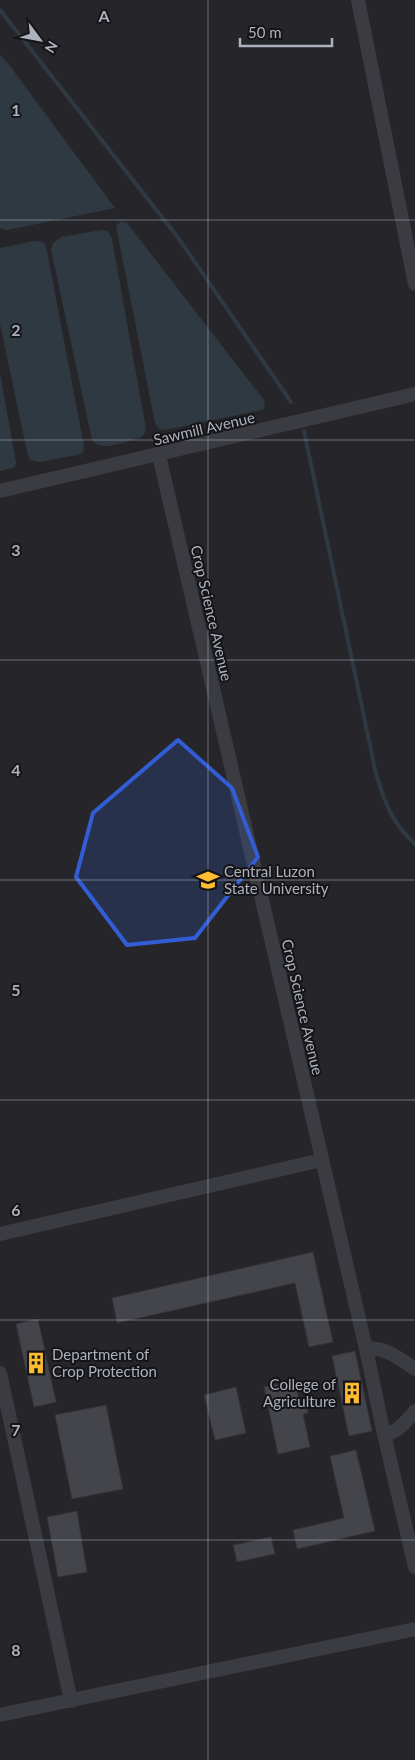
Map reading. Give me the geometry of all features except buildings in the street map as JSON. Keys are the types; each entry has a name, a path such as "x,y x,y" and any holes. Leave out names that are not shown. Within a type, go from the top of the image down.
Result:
{"street":[{"path":"358,0 415,284"},
{"name":"Sawmill Avenue","path":"0,491 415,394"},
{"name":"Crop Science Avenue","path":"158,455 415,1567"},
{"path":"0,1234 322,1160"},
{"path":"366,1349 384,1350 415,1368"},
{"path":"0,1373 70,1701"},
{"path":"384,1434 397,1430 415,1411"},
{"path":"0,1715 415,1629"}],"highlighted area":[{"path":"178,740 232,788 258,857 195,938 127,945 76,877 93,813"}],"shaded area":[{"name":"Central Luzon State University","path":"0,0 415,0 415,1760 0,1760"},
{"path":"0,55 115,208 7,230 0,228"},
{"path":"121,221 127,223 264,400 265,407 262,410 165,430 159,429 155,423 116,226"},
{"path":"102,230 108,231 112,239 146,429 141,437 108,446 96,444 92,440 51,250 53,243 61,237"},
{"path":"34,241 43,242 46,246 84,446 83,452 77,455 40,462 30,460 28,456 0,324 0,248"},
{"path":"0,373 16,463 15,467 0,471"}],"waterway":[{"path":"0,10 179,239 291,402"},
{"path":"304,431 376,774 390,812 400,828 415,844"}],"place":[{"name":"Central Luzon State University","path":"208,880"},
{"name":"Department of Crop Protection","path":"36,1363"},
{"name":"College of Agriculture","path":"352,1393"}]}
